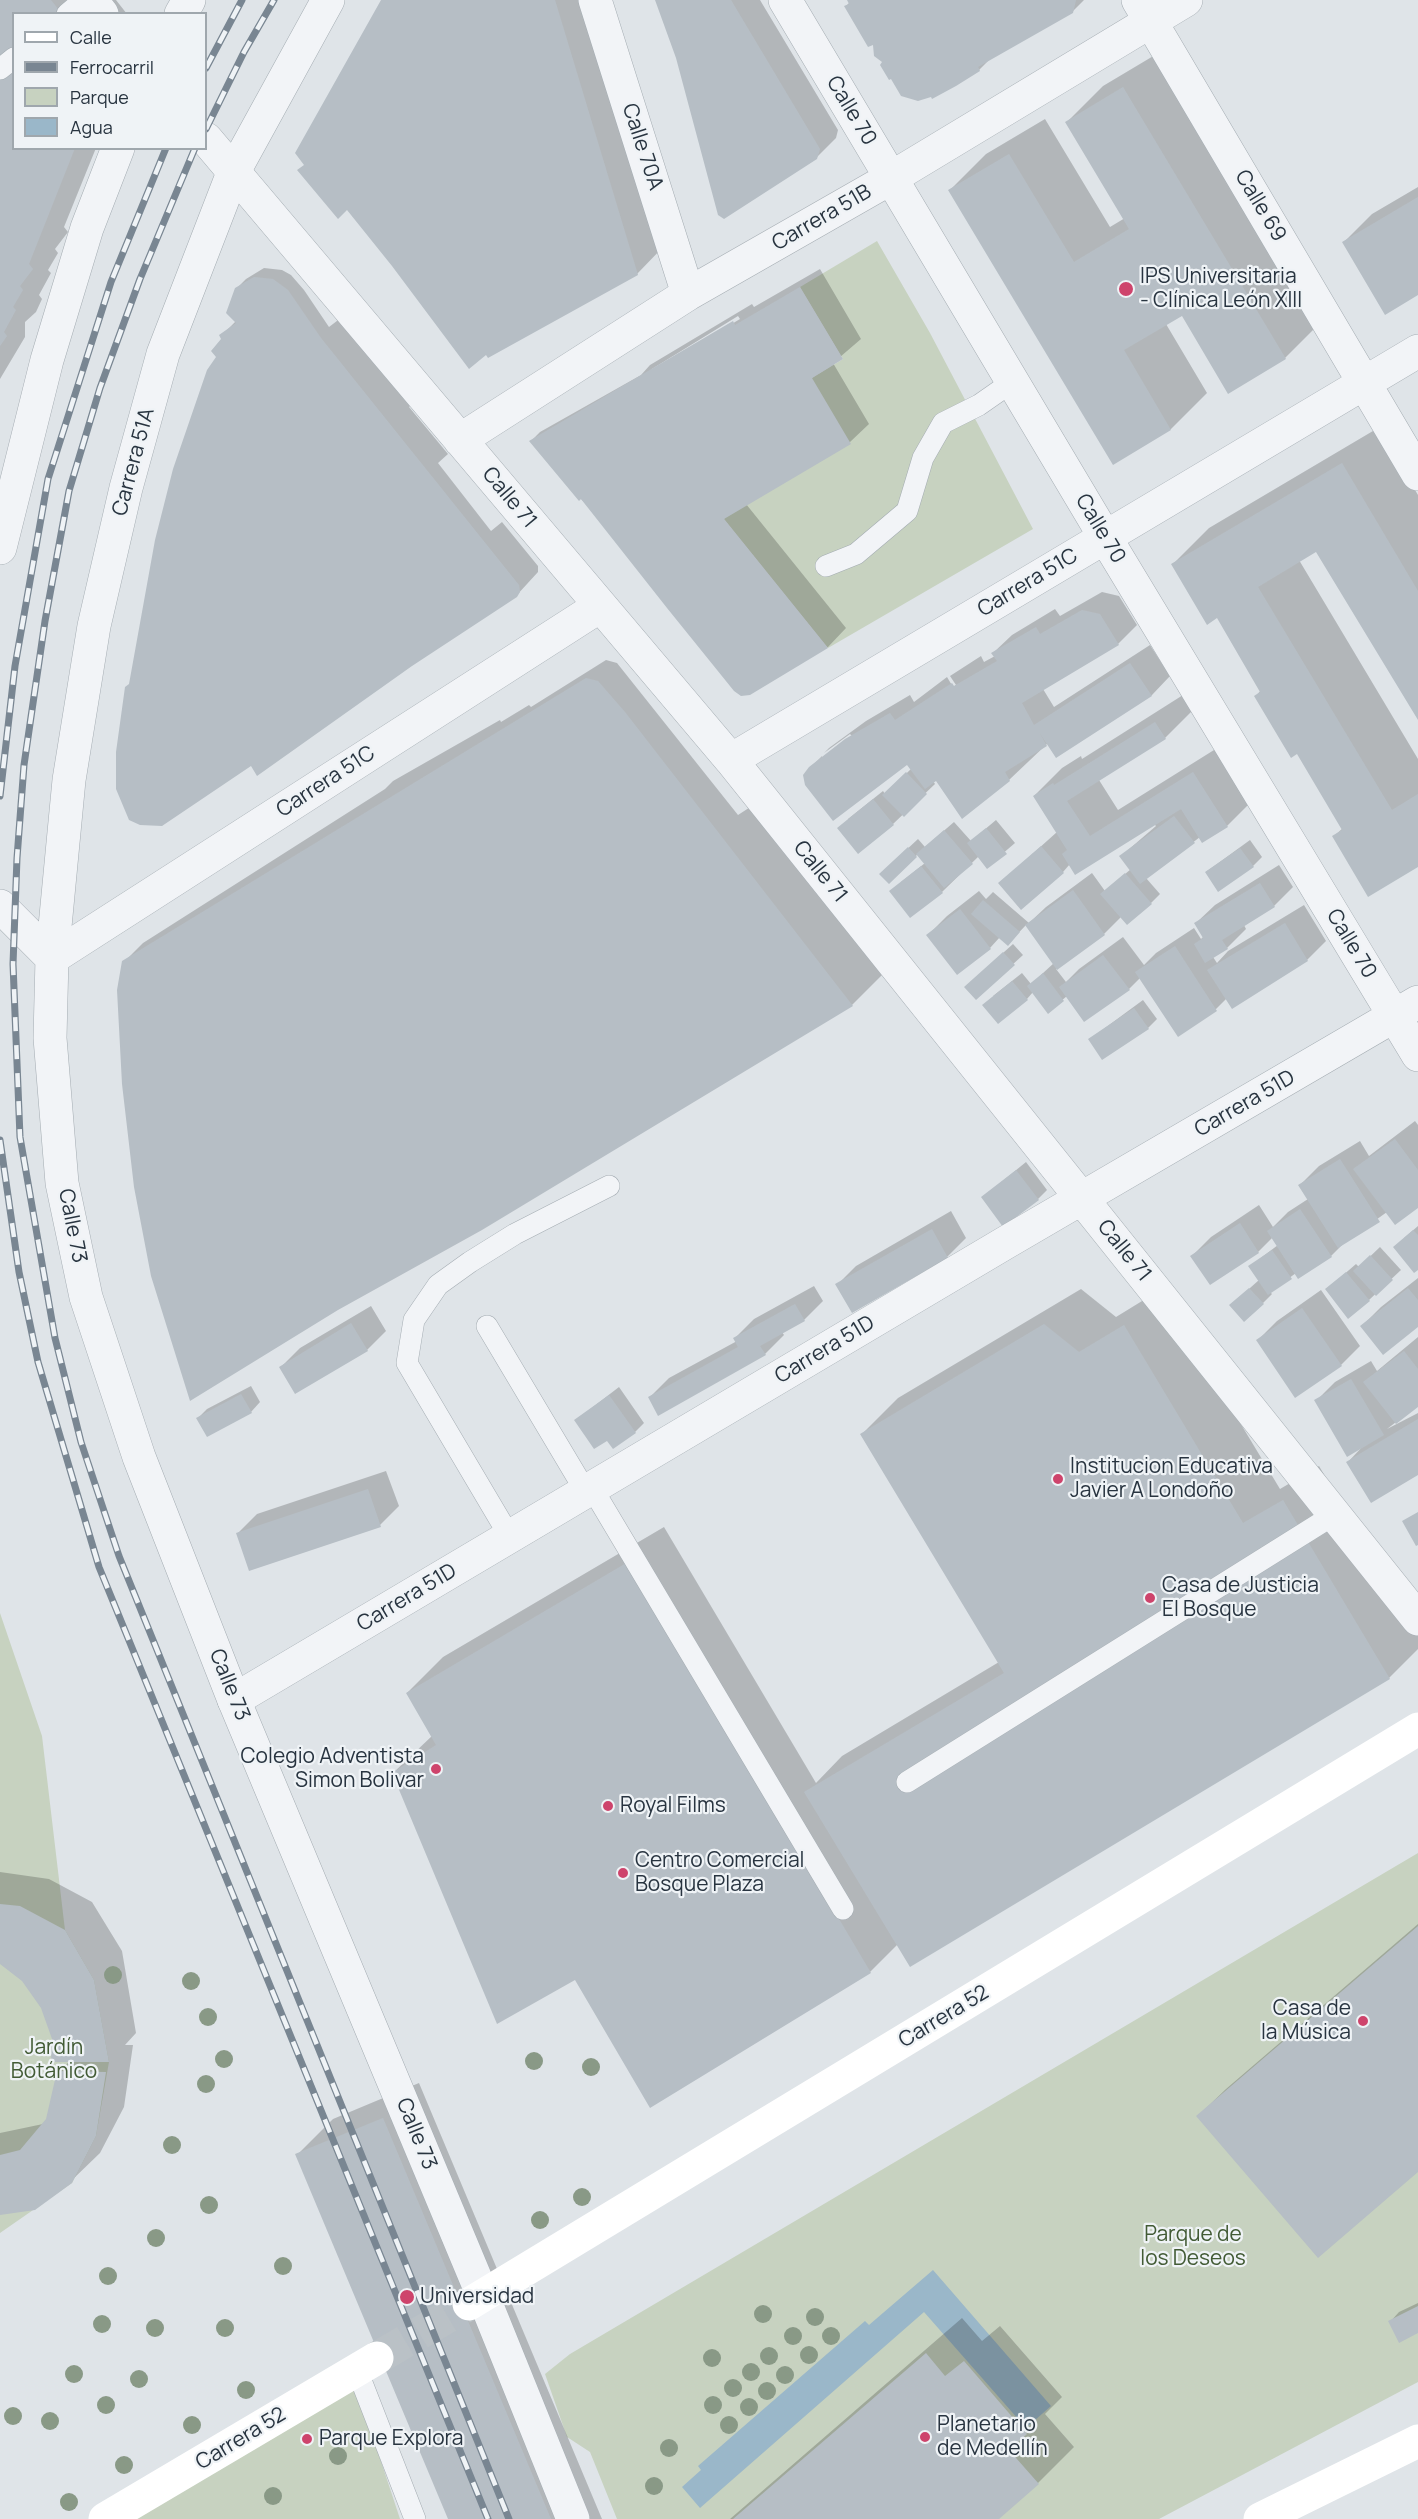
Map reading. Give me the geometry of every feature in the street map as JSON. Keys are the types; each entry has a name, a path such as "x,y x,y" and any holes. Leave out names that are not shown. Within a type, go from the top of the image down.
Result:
{"main road":[{"name":"Carrera 52","path":"476,2300 1418,1729"},
{"name":"Carrera 52","path":"105,2519 367,2364"},
{"path":"1260,2519 1418,2441"}],"street":[{"path":"91,0 100,12"},
{"name":"Carrera 51A","path":"52,958 69,780 97,614 126,488 163,354 233,173 328,0"},
{"name":"Calle 70A","path":"595,0 688,294"},
{"name":"Calle 70","path":"785,0 1105,537 1407,1009 1418,1055"},
{"name":"Carrera 51B","path":"460,440 688,294 891,178 1144,11 1186,0"},
{"name":"Calle 69","path":"1144,11 1418,474"},
{"name":"Calle 71","path":"207,140 731,760 1418,1618"},
{"path":"0,548 47,360 87,228 117,150"},
{"name":"Carrera 51C","path":"731,760 1418,351"},
{"name":"Carrera 51C","path":"52,958 600,606"},
{"path":"0,906 52,958"},
{"name":"Calle 73","path":"52,958 50,1038 63,1183 86,1297 139,1457 234,1700 476,2300 573,2519"},
{"name":"Carrera 51D","path":"234,1700 1082,1198 1407,1009"}],"lane":[{"path":"69,12 84,0"},
{"path":"0,69 12,60"},
{"path":"826,566 856,554 907,511 922,458 943,423 979,405 1012,382"},
{"path":"510,1537 406,1363 414,1320 438,1285 470,1262 515,1234 609,1186"},
{"path":"487,1326 843,1909"},
{"path":"907,1782 1335,1514"},
{"path":"367,2364 415,2519"}],"green space":[{"path":"877,241 930,333 1033,529 828,648 724,519 812,378 843,359 800,287"},
{"name":"Jardín Botánico","path":"0,1613 42,1736 65,1930 94,1980 109,2062 96,2136 72,2183 0,2233"},
{"name":"Parque de los Deseos","path":"1418,1853 1418,2382 1159,2519 617,2519 590,2452 567,2437 545,2374 570,2354"},
{"name":"Parque Explora","path":"352,2373 400,2519 104,2519"}],"water":[{"path":"933,2270 1051,2406 1026,2428 924,2312 700,2508 682,2487 701,2470 698,2466 865,2321 869,2325"}],"building":[{"path":"0,0 51,0 60,12 12,12 12,150 74,150 29,264 33,269 20,286 23,290 13,307 16,310 4,332 7,336 0,346"},
{"path":"381,0 555,0 638,275 488,358 486,355 469,369 347,210 338,219 297,170 304,165 295,153"},
{"path":"655,0 731,0 820,149 817,159 724,219 718,215 676,58"},
{"path":"847,0 1076,0 1073,13 978,67 980,71 956,86 932,99 931,97 918,101 901,96 891,79 889,80 880,65 882,62 874,56 873,45 868,47 844,6 849,4"},
{"name":"IPS Universitaria - Clínica León XIII","path":"1123,87 1286,359 1228,394 1182,316 1124,350 1171,430 1113,465 948,190 1009,154 1074,262 1129,229 1065,122"},
{"path":"1418,197 1418,295 1385,315 1342,242"},
{"path":"254,277 273,279 288,290 321,338 519,585 520,592 517,597 412,666 257,776 251,766 162,826 140,825 129,820 116,789 116,752 125,687 129,684 155,540 173,469 207,370 216,357 211,351 221,339 219,335 236,323 226,313 235,288"},
{"path":"800,287 843,359 812,378 851,444 724,519 828,648 750,695 741,696 734,691 581,499 579,501 529,441 733,321 735,325"},
{"path":"1342,463 1418,591 1418,720 1316,552 1258,587 1392,810 1418,794 1418,867 1368,897 1332,836 1342,830 1297,754 1291,758 1254,696 1260,692 1217,618 1207,625 1171,564"},
{"path":"1082,610 1100,614 1119,645 1022,703 1034,725 1130,663 1152,696 1056,758 1039,732 1047,746 1005,772 1010,781 962,819 936,781 925,789 907,765 833,821 805,785 803,775 809,767 845,739 890,713 895,720 952,683 954,686 997,661 991,653 1036,627 1040,634"},
{"path":"586,678 598,681 625,712 853,1006 482,1230 338,1310 190,1401 151,1276 134,1187 122,1084 117,990 122,961"},
{"path":"1155,722 1166,739 1067,801 1090,836 1193,772 1228,827 1202,843 1181,809 1075,875 1062,854 1067,850 1033,796"},
{"path":"906,772 927,794 904,817 882,795"},
{"path":"873,799 894,825 858,854 837,828"},
{"path":"1174,816 1195,843 1140,884 1119,856"},
{"path":"986,828 1007,854 987,869 967,843"},
{"path":"944,830 973,864 944,888 916,854"},
{"path":"1041,846 1064,873 1021,910 998,883"},
{"path":"908,847 917,857 889,884 879,874"},
{"path":"1240,848 1254,867 1218,892 1205,872"},
{"path":"921,866 943,893 910,918 889,891"},
{"path":"1125,873 1152,904 1127,925 1100,894"},
{"path":"1260,883 1275,907 1222,940 1228,949 1205,963 1194,944 1203,938 1194,923"},
{"path":"1073,890 1105,935 1057,970 1025,925"},
{"path":"983,900 1020,932 1008,946 971,914"},
{"path":"960,909 991,949 957,975 926,935"},
{"path":"1285,923 1308,961 1232,1009 1207,970"},
{"path":"1175,946 1217,1011 1178,1037 1135,972"},
{"path":"1003,952 1015,965 976,1000 964,987"},
{"path":"1103,955 1130,990 1084,1022 1059,987"},
{"path":"1043,973 1064,1001 1048,1014 1027,986"},
{"path":"1012,981 1028,1000 998,1024 982,1005"},
{"path":"1134,1008 1149,1029 1102,1060 1088,1039"},
{"path":"1395,1139 1418,1170 1418,1208 1395,1225 1353,1169"},
{"path":"1340,1159 1380,1222 1338,1248 1298,1185"},
{"path":"1016,1170 1039,1200 1003,1227 981,1197"},
{"path":"1300,1209 1332,1257 1298,1279 1267,1231"},
{"path":"1240,1223 1259,1253 1210,1285 1190,1256"},
{"path":"932,1229 948,1258 852,1313 835,1284"},
{"path":"1413,1230 1418,1235 1418,1270 1414,1273 1393,1247"},
{"path":"1272,1250 1292,1279 1268,1295 1248,1266"},
{"path":"1370,1255 1393,1280 1376,1296 1353,1271"},
{"path":"1346,1272 1370,1301 1348,1319 1325,1289"},
{"path":"1249,1288 1264,1304 1244,1322 1229,1305"},
{"path":"1408,1288 1418,1300 1418,1327 1383,1355 1360,1326"},
{"path":"795,1304 805,1321 760,1346 766,1355 658,1416 648,1397 738,1347 733,1338"},
{"path":"1302,1308 1342,1366 1295,1398 1256,1340"},
{"path":"351,1323 368,1351 295,1394 279,1367"},
{"name":"Casa de Justicia El Bosque","path":"1044,1324 1079,1352 1124,1325 1243,1523 1283,1500 1390,1679 910,1967 804,1792 1004,1673 860,1434"},
{"path":"1404,1351 1418,1369 1418,1407 1396,1424 1363,1382"},
{"path":"1351,1379 1384,1435 1347,1457 1314,1400"},
{"path":"241,1394 252,1413 207,1437 196,1418"},
{"path":"609,1395 636,1433 613,1449 607,1441 594,1449 574,1420"},
{"path":"1418,1419 1418,1475 1371,1503 1346,1462"},
{"path":"368,1489 381,1527 249,1571 236,1533"},
{"path":"1418,1512 1418,1545 1416,1546 1402,1521"},
{"name":"Centro Comercial Bosque Plaza","path":"628,1562 871,1973 650,2108 575,1980 497,2024 392,1773 436,1745 406,1693"},
{"path":"0,1904 20,1906 65,1930 94,1980 109,2062 51,2062 52,2039 41,2008 22,1981 0,1964"},
{"name":"Casa de la Música","path":"1418,1926 1418,2172 1318,2258 1196,2116"},
{"path":"57,2071 106,2072 96,2136 72,2183 35,2210 0,2215 0,2155 20,2150 46,2119"},
{"name":"Universidad","path":"383,2118 551,2519 448,2519 295,2154"},
{"path":"1418,2306 1418,2333 1399,2343 1388,2321"},
{"name":"Planetario de Medellín","path":"926,2353 945,2376 964,2361 1027,2434 1009,2450 1039,2484 999,2519 733,2519"}],"tunnel":[{"path":"377,2358 469,2304"}],"railway":[{"path":"207,66 242,0"},
{"path":"207,127 244,52 274,0"},
{"path":"0,796 15,666 48,479 111,282 165,150"},
{"path":"194,150 140,279 100,388 69,491 45,621 24,765 17,858 13,964 20,1137 55,1338 81,1442 119,1556 509,2519"},
{"path":"0,1140 19,1272 38,1362 99,1567 488,2519"}],"place":[{"name":"IPS Universitaria - Clínica León XIII","path":"1126,289"},
{"name":"Institucion Educativa Javier A Londoño","path":"1058,1479"},
{"name":"Casa de Justicia El Bosque","path":"1150,1598"},
{"name":"Colegio Adventista Simon Bolivar","path":"436,1769"},
{"name":"Royal Films","path":"608,1806"},
{"name":"Centro Comercial Bosque Plaza","path":"623,1873"},
{"name":"Casa de la Música","path":"1363,2021"},
{"name":"Universidad","path":"407,2297"},
{"name":"Planetario de Medellín","path":"925,2437"},
{"name":"Parque Explora","path":"307,2439"}]}
